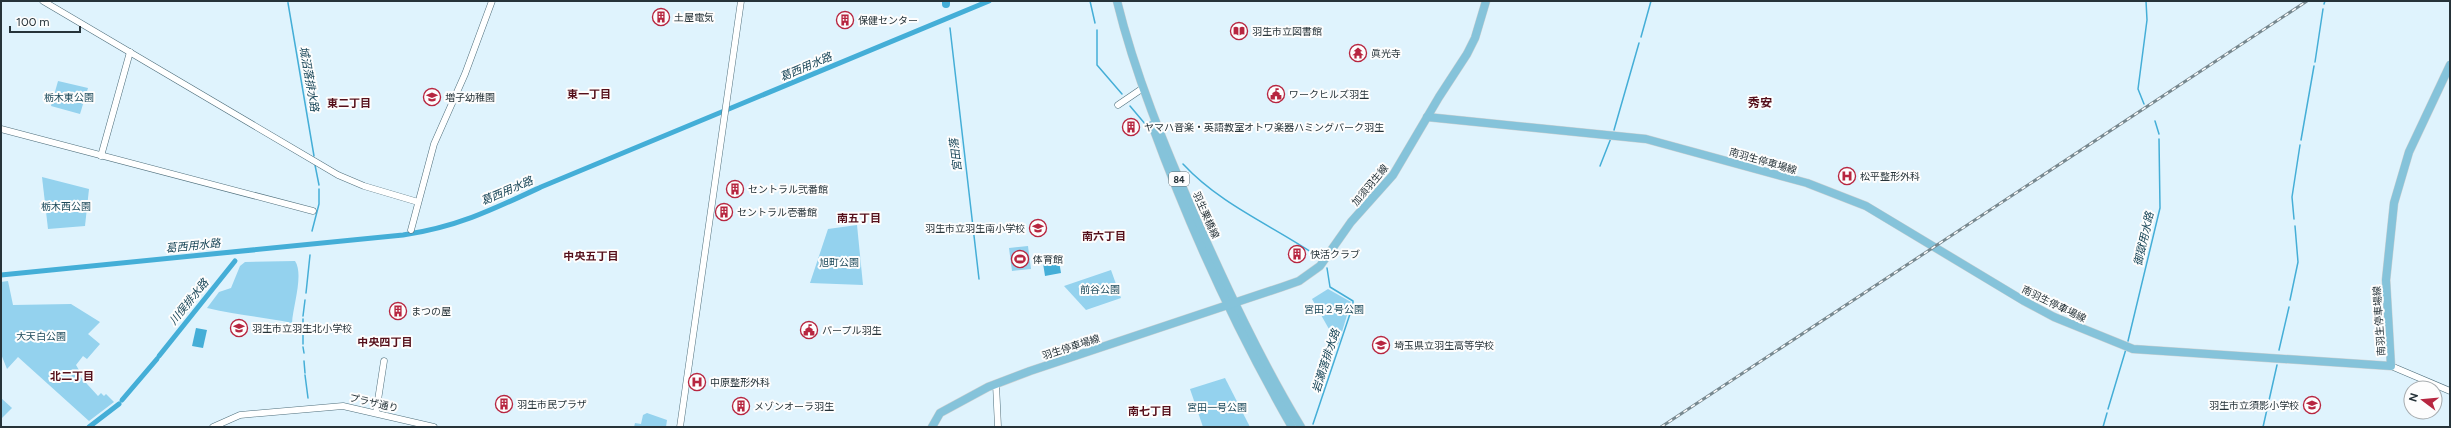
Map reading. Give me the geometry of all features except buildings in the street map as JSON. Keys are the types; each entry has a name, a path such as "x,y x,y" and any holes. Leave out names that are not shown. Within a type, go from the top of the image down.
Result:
{"main road":[{"name":"羽生栗橋線","path":"1111,1 1141,89 1230,304 1292,427"},
{"name":"羽生栗橋線","path":"1116,1 1141,89"},
{"name":"加須羽生線","path":"1230,304 1299,281 1320,266 1351,222 1394,175 1475,38 1486,1"},
{"name":"南羽生停車場線","path":"1427,117 1646,139 1807,183 1866,206 2024,301 2054,317 2133,348 2391,366 2386,280 2394,203 2409,152 2450,65"},
{"name":"羽生栗橋線","path":"1230,304 1301,427"},
{"name":"羽生停車場線","path":"932,427 940,413 961,400 996,384 1230,304"}],"street":[{"path":"43,1 338,175 364,186 418,202"},
{"path":"411,230 435,141 465,74 492,1"},
{"path":"680,427 741,1"},
{"path":"101,156 130,52"},
{"path":"1118,106 1141,89"},
{"path":"1,129 313,211"},
{"path":"376,414 384,361"},
{"path":"2391,366 2450,392"},
{"path":"996,384 998,427"},
{"name":"プラザ通り","path":"213,427 240,415 343,406 434,427"}],"green space":[{"name":"栃木東公園","path":"58,81 88,88 80,114 51,106"},
{"name":"栃木西公園","path":"42,177 89,189 85,226 48,229"},
{"name":"旭町公園","path":"857,225 863,285 810,283 828,229"},
{"name":"体育館","path":"1028,246 1031,269 1012,271 1009,248"},
{"path":"295,261 298,282 292,323 207,308 219,292 231,288 240,266 245,262"},
{"name":"前谷公園","path":"1111,270 1121,298 1086,310 1064,286"},
{"name":"大天白公園","path":"8,281 13,305 71,304 100,322 88,334 100,344 87,359 83,356 76,365 79,370 77,373 98,396 101,393 104,396 106,394 114,402 89,421 18,357 7,369 1,354 1,282"},
{"name":"宮田２号公園","path":"1328,289 1351,302 1338,345 1312,299"},
{"name":"宮田一号公園","path":"1225,378 1250,427 1203,427 1190,389"},
{"path":"1,398 12,408 1,419"},
{"path":"647,413 667,420 666,427 634,427 635,423 641,424 643,415"}],"shaded area":[{"path":"1059,261 1061,273 1045,276 1043,263"},
{"path":"196,328 207,330 203,348 192,346"}],"waterway":[{"name":"葛西用水路","path":"1,275 422,232 474,217 541,187 989,1"},
{"name":"岩瀬落排水路","path":"1090,1 1095,23"},
{"path":"1641,37 1651,1"},
{"name":"御獄用水路","path":"2144,104 2138,89 2147,20 2146,1"},
{"name":"城沼落排水路","path":"288,3 314,156"},
{"path":"2315,62 2323,9"},
{"name":"宮田落","path":"950,28 979,279"},
{"name":"岩瀬落排水路","path":"1097,30 1097,65 1122,94"},
{"path":"1614,130 1639,43"},
{"path":"2301,140 2314,66"},
{"name":"岩瀬落排水路","path":"1130,106 1146,125"},
{"name":"御獄用水路","path":"2155,121 2159,134"},
{"path":"1600,166 1611,138"},
{"name":"御獄用水路","path":"2128,341 2160,208 2159,139"},
{"path":"2294,219 2292,197 2300,145"},
{"name":"岩瀬落排水路","path":"1183,164 1198,179 1231,204 1303,246 1320,258"},
{"name":"城沼落排水路","path":"315,165 319,185"},
{"name":"城沼落排水路","path":"312,231 319,204 319,189"},
{"path":"2290,300 2298,262 2295,226"},
{"name":"城沼落排水路","path":"306,293 310,255"},
{"name":"川俣排水路","path":"159,356 235,261"},
{"name":"岩瀬落排水路","path":"1313,424 1353,305 1353,301 1330,287 1327,268"},
{"name":"城沼落排水路","path":"303,316 305,300"},
{"path":"2279,350 2289,307"},
{"name":"城沼落排水路","path":"303,319 303,328"},
{"name":"城沼落排水路","path":"303,331 303,344"},
{"name":"城沼落排水路","path":"303,347 304,353"},
{"name":"御獄用水路","path":"2108,409 2126,349"},
{"name":"川俣排水路","path":"122,400 157,359"},
{"name":"城沼落排水路","path":"304,361 305,373"},
{"path":"2263,427 2277,365"},
{"name":"城沼落排水路","path":"305,375 308,398"},
{"name":"川俣排水路","path":"89,427 119,404"},
{"name":"御獄用水路","path":"2103,427 2107,413"}],"railway":[{"path":"1661,427 2307,1"}],"place":[{"name":"土屋電気","path":"661,17"},
{"name":"保健センター","path":"845,20"},
{"name":"羽生市立図書館","path":"1239,31"},
{"name":"眞光寺","path":"1358,53"},
{"name":"ワークヒルズ羽生","path":"1276,94"},
{"name":"増子幼稚園","path":"432,97"},
{"name":"ヤマハ音楽・英語教室オトワ楽器ハミングパーク羽生","path":"1131,127"},
{"name":"松平整形外科","path":"1847,176"},
{"name":"セントラル弐番館","path":"735,189"},
{"name":"セントラル壱番館","path":"724,212"},
{"name":"羽生市立羽生南小学校","path":"1038,228"},
{"name":"快活クラブ","path":"1297,254"},
{"name":"体育館","path":"1020,259"},
{"name":"まつの屋","path":"398,311"},
{"name":"羽生市立羽生北小学校","path":"239,328"},
{"name":"パープル羽生","path":"809,330"},
{"name":"埼玉県立羽生高等学校","path":"1381,345"},
{"name":"中原整形外科","path":"697,382"},
{"name":"羽生市民プラザ","path":"504,404"},
{"name":"羽生市立須影小学校","path":"2312,405"},
{"name":"メゾンオーラ羽生","path":"741,406"}],"district":[{"name":"東一丁目","path":"589,94"},
{"name":"東二丁目","path":"349,103"},
{"name":"秀安","path":"1760,103"},
{"name":"南五丁目","path":"859,218"},
{"name":"南六丁目","path":"1104,236"},
{"name":"中央五丁目","path":"591,256"},
{"name":"中央四丁目","path":"385,342"},
{"name":"北二丁目","path":"72,376"},
{"name":"南七丁目","path":"1150,411"}]}
